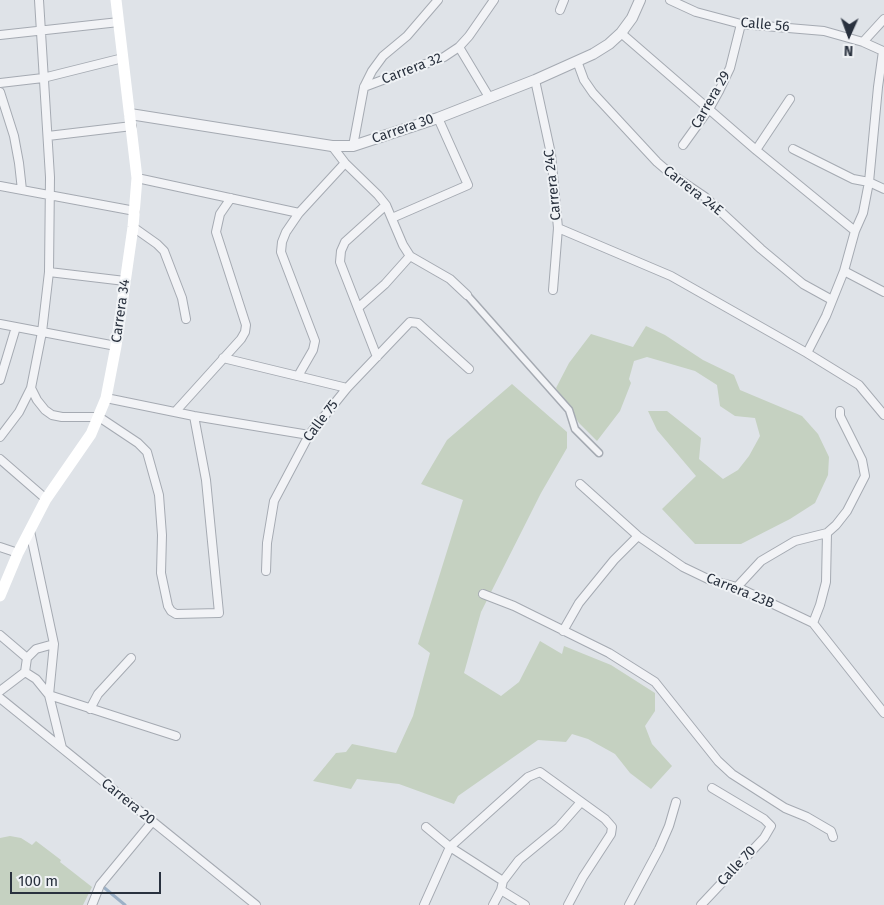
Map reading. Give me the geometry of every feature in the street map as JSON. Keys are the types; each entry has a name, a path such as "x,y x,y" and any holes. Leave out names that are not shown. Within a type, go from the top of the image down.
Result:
{"main road":[{"name":"Carrera 34","path":"0,596 29,530 46,499 91,434 106,398 116,346 133,226 137,178 116,0"}],"street":[{"path":"0,437 19,412 31,388 42,332 49,272 50,196 48,136 42,78 38,0"},
{"path":"353,146 364,87 372,71 383,56 406,36 438,0"},
{"name":"Carrera 32","path":"364,87 444,57 459,47 494,0"},
{"path":"560,10 564,0"},
{"name":"Carrera 30","path":"131,120 332,146 353,146 438,118 536,80 593,54 609,44 620,33 632,18 640,0"},
{"name":"Calle 56","path":"670,0 696,12 741,24 816,30 863,42"},
{"path":"807,354 826,316 844,271 855,231 863,213 870,182 883,50 863,42 884,19"},
{"path":"0,35 119,22"},
{"name":"Carrera 29","path":"683,145 709,109 730,68 741,24"},
{"path":"620,33 756,150 855,231"},
{"path":"459,47 489,97"},
{"path":"0,83 42,78 123,58"},
{"name":"Carrera 24E","path":"577,61 584,80 593,93 657,162 705,197 803,284 832,300"},
{"name":"Carrera 24C","path":"536,80 551,154 558,228 553,290"},
{"path":"0,92 14,136 22,190"},
{"path":"756,150 790,99"},
{"path":"392,218 468,185 438,118"},
{"path":"48,136 131,120"},
{"path":"875,129 884,130"},
{"path":"332,146 345,163 386,205 402,245 410,256 450,279 468,295 569,410 575,429 599,453"},
{"path":"793,149 853,179 870,182 884,190"},
{"path":"298,376 313,350 315,341 281,252 282,242 298,213 345,163"},
{"path":"137,178 298,213"},
{"path":"0,186 135,211"},
{"path":"175,412 241,339 245,332 246,325 216,232 220,214 231,198"},
{"path":"377,357 340,262 341,251 345,242 386,205"},
{"path":"133,226 164,251 182,298 186,319"},
{"path":"558,228 672,276 859,385 884,415"},
{"path":"359,307 386,284 410,256"},
{"path":"844,271 884,292"},
{"path":"49,272 125,280"},
{"name":"Calle 75","path":"266,571 267,543 274,501 308,435 347,388 410,322 418,323 468,369"},
{"path":"0,324 116,346"},
{"path":"0,380 16,327"},
{"path":"223,358 347,388"},
{"path":"31,388 37,400 52,415 62,417 99,417 138,443 146,452 159,496 162,535 161,573 168,606 176,614 219,613 206,480 194,416"},
{"path":"106,398 194,416 308,435"},
{"path":"737,587 761,561 794,542 827,533 847,511 865,476 862,460 840,416 840,411"},
{"path":"0,460 46,499"},
{"name":"Carrera 23B","path":"580,484 638,536 683,567 710,580 737,587 812,623 884,713"},
{"path":"29,530 54,644 49,695 62,748"},
{"path":"812,623 820,605 826,582 827,533"},
{"path":"563,631 579,603 614,560 638,536"},
{"path":"0,547 18,552"},
{"path":"483,594 514,606 609,654 655,682 718,761 732,774 785,808 807,817 831,831 833,837"},
{"path":"0,635 27,658"},
{"path":"0,691 25,672 27,658 36,649 54,644"},
{"path":"90,708 98,694 130,658"},
{"path":"25,672 36,679 49,695 176,736"},
{"name":"Carrera 20","path":"0,698 256,905"},
{"path":"424,905 450,847 528,777 540,772 605,819 612,827 611,834 583,877 568,905"},
{"name":"Calle 70","path":"701,905 764,838 771,826 764,819 712,788"},
{"path":"493,905 501,890 503,881 519,860 560,827 581,802"},
{"path":"629,905 659,849 669,826 676,802"},
{"path":"92,905 100,885 152,822"},
{"path":"426,827 450,847 503,881"},
{"path":"501,890 525,905"}],"green space":[{"path":"646,326 665,335 703,360 734,375 740,390 802,416 818,434 829,457 828,475 815,503 790,519 741,544 695,544 662,509 696,476 657,430 648,411 667,411 701,438 699,459 723,479 738,470 749,456 760,436 755,418 735,416 720,406 717,385 695,371 647,357 634,361 629,379 631,383 620,411 597,441 579,423 556,388 569,363 591,334 633,347"},
{"path":"512,384 567,432 567,448 541,493 481,612 464,673 501,696 519,682 540,641 562,654 564,646 611,665 655,693 655,711 645,726 652,744 672,766 651,789 630,773 615,754 588,739 572,734 566,742 538,740 458,796 454,804 399,784 357,779 351,789 313,781 336,753 346,752 352,744 396,753 413,716 430,653 418,644 463,500 421,484 447,440"},
{"path":"10,836 21,838 32,845 36,841 92,887 83,905 0,905 0,838"}],"waterway":[{"path":"101,885 125,905"}]}
